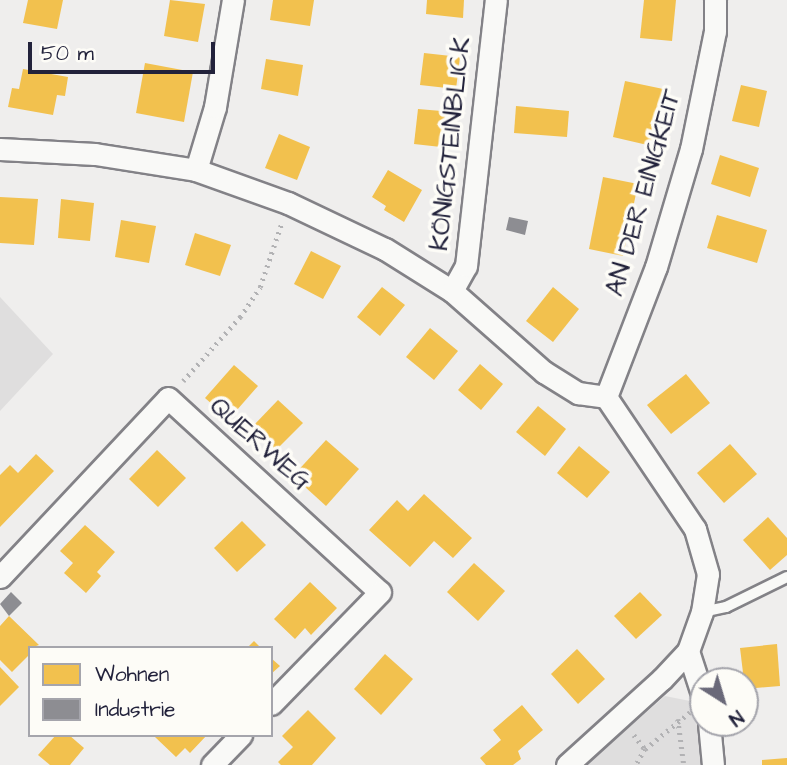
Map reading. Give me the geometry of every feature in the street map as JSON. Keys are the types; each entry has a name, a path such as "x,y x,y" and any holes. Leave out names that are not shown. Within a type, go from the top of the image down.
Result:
{"street":[{"path":"197,170 215,107 233,0"},
{"name":"KÖNIGSTEINBLICK","path":"452,291 466,266 496,0"},
{"name":"AN DER EINIGKEIT","path":"606,397 656,267 691,149 715,31 715,0"},
{"path":"0,149 95,154 197,170 288,203 385,249 452,291 544,372 578,393 606,397 695,529 708,574 702,612 688,651 619,719 567,765"},
{"name":"QUERWEG","path":"0,577 168,398 380,592 273,702"},
{"path":"688,651 692,667"},
{"path":"212,765 239,737"},
{"path":"707,737 713,765"}],"lane":[{"path":"702,612 726,607 787,578"}],"path":[{"path":"168,398 240,317 260,287 288,203"},
{"path":"636,765 645,749 678,719 689,715"},
{"path":"619,719 645,749"},
{"path":"678,719 684,765"}],"shaded area":[{"path":"0,297 53,354 0,411"},
{"path":"665,696 689,701 689,737 700,737 703,765 586,765"}],"building: Wohnen":[{"path":"28,0 63,0 57,29 23,23"},
{"path":"170,0 205,4 198,42 164,36"},
{"path":"273,0 314,0 310,26 270,20"},
{"path":"427,0 464,0 463,18 426,14"},
{"path":"644,0 676,0 672,41 640,38"},
{"path":"424,53 460,57 456,89 420,85"},
{"path":"266,59 303,65 298,96 261,89"},
{"path":"145,63 193,72 184,122 136,113"},
{"path":"23,69 68,77 65,96 57,95 53,115 8,107 12,88 19,89"},
{"path":"625,81 668,90 656,147 613,137"},
{"path":"741,85 767,91 759,127 732,121"},
{"path":"516,106 569,111 567,137 514,133"},
{"path":"418,109 453,112 450,148 414,144"},
{"path":"279,134 310,147 297,180 265,168"},
{"path":"720,155 759,168 750,197 711,184"},
{"path":"388,170 422,190 404,222 384,210 386,206 372,197"},
{"path":"603,177 638,184 623,256 589,249"},
{"path":"0,197 38,199 34,245 0,243"},
{"path":"61,199 94,203 90,241 58,238"},
{"path":"717,215 767,230 757,263 707,248"},
{"path":"121,220 156,226 149,263 115,257"},
{"path":"195,233 231,245 220,276 185,265"},
{"path":"311,251 341,266 323,299 294,284"},
{"path":"382,287 405,305 380,336 357,317"},
{"path":"553,287 579,309 553,342 526,321"},
{"path":"430,328 458,351 434,380 406,357"},
{"path":"480,364 503,384 481,410 458,390"},
{"path":"234,365 258,386 229,419 205,398"},
{"path":"686,374 710,403 671,434 647,405"},
{"path":"278,400 303,423 276,450 252,427"},
{"path":"538,406 566,429 545,456 516,432"},
{"path":"326,440 359,469 326,506 293,476"},
{"path":"730,444 757,474 724,503 697,473"},
{"path":"579,446 610,472 587,498 557,473"},
{"path":"157,450 186,478 158,507 129,479"},
{"path":"36,454 54,471 0,527 0,475 10,465 18,473"},
{"path":"424,494 472,538 453,558 434,541 410,567 369,530 397,500 408,511"},
{"path":"768,517 787,538 787,555 770,570 743,540"},
{"path":"242,521 266,545 237,572 214,548"},
{"path":"85,525 115,552 97,572 101,576 86,593 64,573 73,563 60,551"},
{"path":"474,563 505,591 478,621 447,592"},
{"path":"310,582 337,608 311,635 305,628 295,639 274,619"},
{"path":"640,592 662,615 636,639 614,616"},
{"path":"9,616 39,645 28,646 28,656 12,672 0,660 0,626"},
{"path":"777,644 780,686 759,688 759,667 742,667 740,648"},
{"path":"577,649 605,679 578,704 551,674"},
{"path":"385,654 413,679 381,715 354,689"},
{"path":"273,660 280,666 273,672"},
{"path":"0,667 19,687 0,706"},
{"path":"522,705 543,730 518,751 521,759 513,765 486,765 480,758 501,740 493,730"},
{"path":"308,710 336,738 312,765 281,765 278,762 293,747 282,736"},
{"path":"54,737 71,737 84,748 70,765 50,765 38,755"},
{"path":"155,737 205,737 190,753 185,748 176,757"},
{"path":"787,758 787,765 762,765 762,760"}],"building: Industrie":[{"path":"509,217 528,221 525,235 506,230"},
{"path":"11,592 22,603 9,616 0,604"}]}
